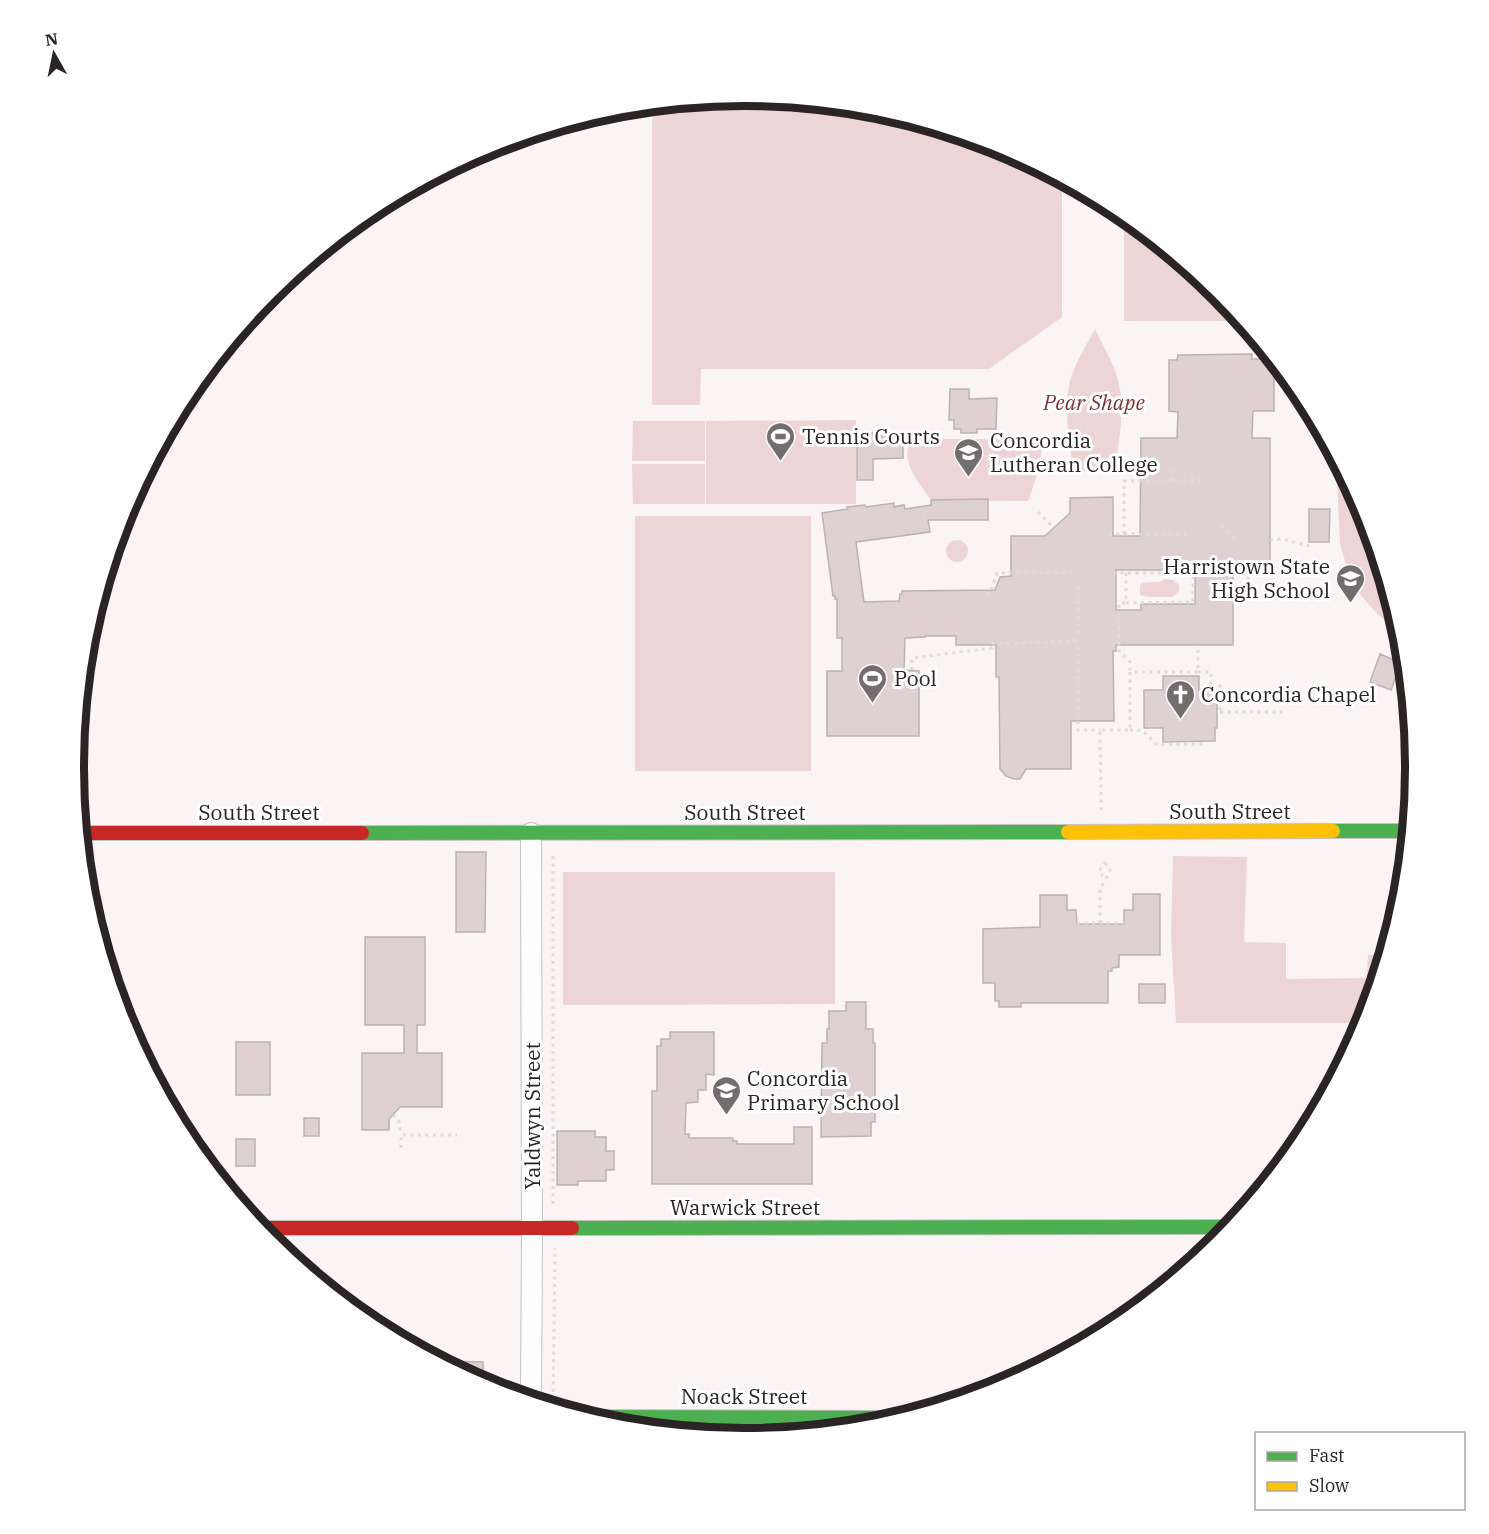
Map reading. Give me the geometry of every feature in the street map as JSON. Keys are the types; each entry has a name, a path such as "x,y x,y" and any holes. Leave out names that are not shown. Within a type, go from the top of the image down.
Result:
{"street":[{"name":"South Street","path":"88,833 1402,831"},
{"name":"Yaldwyn Street","path":"531,833 531,1392"},
{"name":"Warwick Street","path":"272,1228 1218,1227"},
{"name":"Noack Street","path":"629,1417 856,1418"}],"path":[{"path":"1173,470 1173,481"},
{"path":"1124,534 1124,481 1200,480"},
{"path":"1038,512 1054,528"},
{"path":"1222,526 1235,540"},
{"path":"1109,534 1188,534"},
{"path":"1270,540 1282,540 1309,546"},
{"path":"1234,569 1253,581"},
{"path":"1113,573 1194,572 1193,603 1119,603 1119,651 1130,662 1130,730"},
{"path":"987,594 990,594 997,573 1078,573"},
{"path":"1126,573 1126,603"},
{"path":"1078,586 1078,730 1142,730 1156,744 1207,744"},
{"path":"912,670 912,658 992,648 992,644 1053,644 1053,640 1079,641"},
{"path":"1198,645 1198,672"},
{"path":"1130,672 1211,672 1211,688 1220,686 1218,712 1282,712"},
{"path":"1100,730 1101,808"},
{"path":"1105,879 1099,871 1105,863 1106,855"},
{"path":"553,856 553,1399"},
{"path":"1100,923 1100,890 1111,871 1105,863"},
{"path":"1077,923 1124,923"},
{"path":"393,1115 399,1121 401,1148"},
{"path":"401,1135 457,1135"}],"green space":[{"path":"744,106 831,112 915,129 997,157 1037,175 1062,188 1062,317 989,369 701,369 700,405 652,405 652,121 658,112"},
{"path":"1124,227 1180,270 1231,321 1124,321"},
{"name":"Pear Shape","path":"1095,329 1114,368 1120,392 1121,426 1115,471 1073,471 1068,426 1068,392 1075,368"},
{"name":"Tennis Courts","path":"856,420 856,504 706,504 706,421"},
{"path":"633,421 705,421 705,461 632,461"},
{"path":"912,439 1042,439 1038,471 1028,501 931,500 916,479 909,463 908,447"},
{"path":"632,464 705,464 705,504 633,504"},
{"path":"1337,475 1370,555 1389,623 1360,594 1348,571 1340,544"},
{"path":"635,516 811,516 811,771 635,771"},
{"path":"957,540 965,543 968,551 965,559 957,562 949,559 946,551 949,543"},
{"path":"1165,579 1173,580 1179,585 1179,591 1172,597 1140,595 1141,584"},
{"path":"1173,856 1247,857 1244,942 1286,943 1286,979 1367,978 1368,955 1377,955 1354,1023 1176,1023 1171,935"},
{"path":"563,872 835,872 835,1004 563,1005"}],"building":[{"path":"1252,354 1252,359 1264,359 1274,372 1274,411 1253,411 1252,438 1270,438 1270,569 1233,569 1233,645 1116,645 1116,651 1113,651 1114,721 1071,721 1071,769 1026,769 1020,779 1006,776 1000,769 999,677 996,677 996,645 956,645 956,636 905,638 904,670 919,671 919,736 827,736 827,671 842,671 842,638 837,638 837,599 833,596 822,513 865,505 866,507 894,503 894,507 904,505 905,509 931,505 931,500 988,499 988,520 928,520 930,532 856,542 864,602 899,601 902,591 995,590 1000,577 1011,576 1011,536 1045,536 1070,513 1070,498 1113,497 1113,536 1140,536 1141,438 1177,438 1178,412 1169,411 1169,360 1177,360 1178,355","holes":["1116,570 1195,570 1195,604 1141,604 1141,610 1116,610"]},
{"path":"950,389 969,389 969,399 997,398 996,429 977,429 977,433 961,433 961,429 954,429 954,420 949,420"},
{"path":"857,433 873,433 873,436 903,436 903,458 873,459 873,480 857,480"},
{"path":"1309,509 1330,509 1329,542 1309,542"},
{"path":"1380,654 1396,661 1398,672 1391,690 1370,682"},
{"name":"Concordia Chapel","path":"1163,676 1199,676 1199,690 1217,690 1215,741 1163,742 1163,728 1144,728 1144,690 1163,690"},
{"path":"456,852 486,852 485,932 456,932"},
{"path":"1133,894 1160,894 1160,955 1119,955 1119,967 1108,971 1108,1003 1021,1003 1021,1007 999,1007 999,1001 995,1001 995,983 983,983 983,929 1040,927 1040,895 1067,895 1067,910 1076,910 1077,924 1124,924 1124,910 1133,910"},
{"path":"365,937 425,937 425,1025 417,1025 417,1053 442,1053 442,1107 400,1107 389,1119 389,1130 362,1130 362,1053 404,1053 404,1025 365,1025"},
{"path":"1139,984 1165,984 1165,1003 1139,1003"},
{"path":"846,1002 866,1002 866,1029 873,1029 875,1122 871,1122 871,1136 821,1137 822,1043 827,1043 829,1011 846,1011"},
{"path":"670,1032 714,1032 714,1075 706,1074 706,1090 698,1090 698,1102 686,1103 685,1134 689,1134 689,1138 733,1138 737,1144 794,1144 794,1127 812,1127 812,1184 652,1184 652,1091 657,1091 657,1046 661,1046 661,1039 670,1039"},
{"path":"236,1042 270,1042 270,1095 236,1095"},
{"path":"304,1118 319,1118 319,1136 304,1136"},
{"path":"557,1131 595,1131 595,1137 606,1137 606,1151 614,1151 614,1170 606,1170 606,1181 578,1181 578,1185 557,1185"},
{"path":"236,1139 255,1139 255,1166 236,1166"},
{"path":"457,1361 483,1362 483,1373"}],"traffic: fast":[{"path":"1333,831 1402,831"},
{"path":"362,833 1068,832"},
{"path":"572,1228 1218,1227"},
{"path":"629,1417 856,1418"}],"traffic: slow":[{"path":"1068,832 1333,831"}],"traffic: jam":[{"path":"88,833 362,833"},
{"path":"272,1228 572,1228"}],"place":[{"name":"Tennis Courts","path":"781,462"},
{"name":"Concordia Lutheran College","path":"969,478"},
{"name":"Harristown State High School","path":"1351,604"},
{"name":"Pool","path":"873,704"},
{"name":"Concordia Chapel","path":"1180,720"},
{"name":"Concordia Primary School","path":"726,1116"}]}
